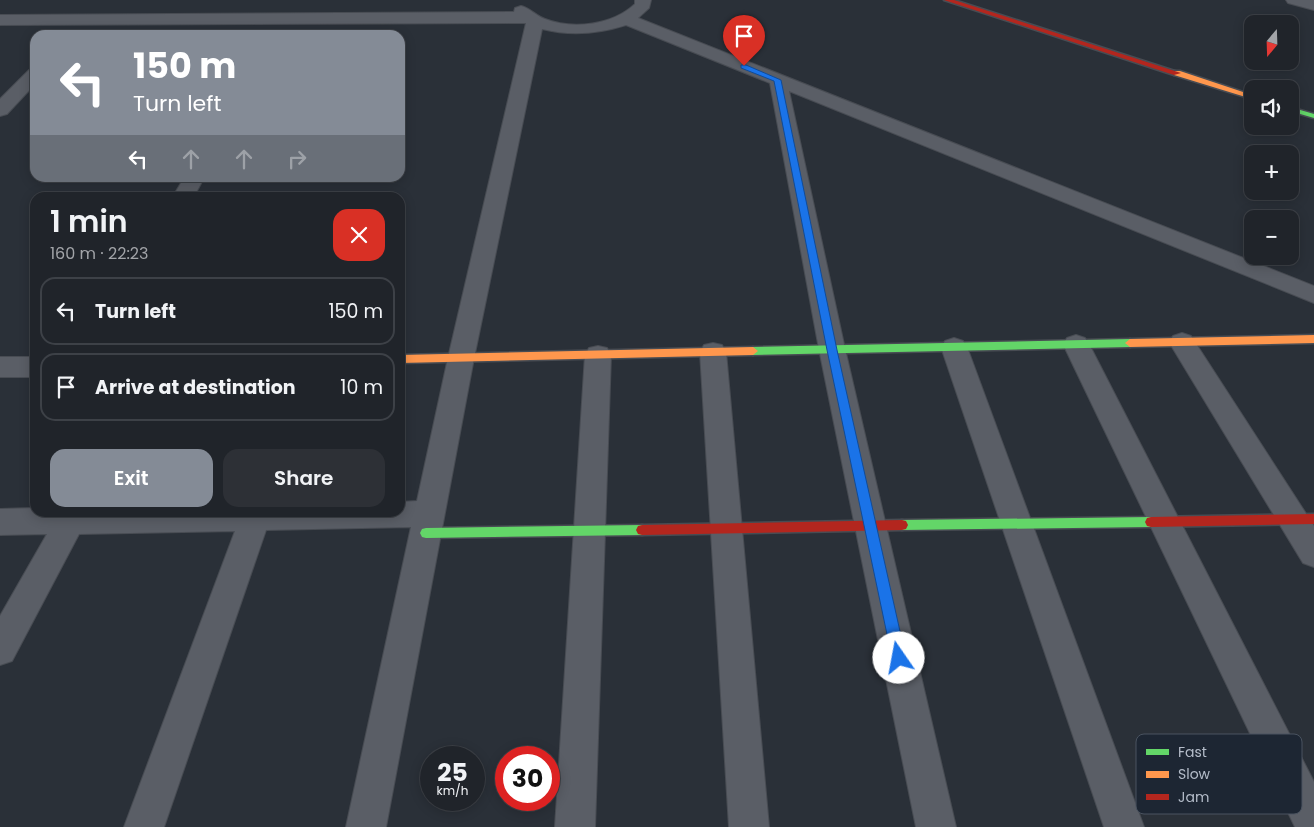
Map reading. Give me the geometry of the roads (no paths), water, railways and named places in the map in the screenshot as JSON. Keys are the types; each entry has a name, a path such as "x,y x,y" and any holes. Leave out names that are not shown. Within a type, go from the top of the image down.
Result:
{"street":[{"path":"517,0 516,6 530,19"},
{"path":"0,20 530,19 569,28 592,28 634,15 643,5 643,0"},
{"path":"947,0 1244,94"},
{"path":"1294,0 1314,5"},
{"path":"79,30 101,7"},
{"path":"281,30 287,18"},
{"path":"366,827 530,19"},
{"path":"626,19 1314,295"},
{"path":"0,110 30,79"},
{"path":"778,80 832,350 936,827"},
{"path":"1299,112 1314,116"},
{"path":"405,359 1182,342 1311,343"},
{"path":"1182,342 1304,520 1314,553"},
{"path":"1076,344 1270,734"},
{"path":"954,347 1124,827"},
{"path":"713,352 749,827"},
{"path":"575,827 598,355"},
{"path":"3,371 30,368"},
{"path":"0,522 61,517"},
{"path":"0,649 72,517"},
{"path":"144,827 255,517"},
{"path":"308,517 590,531 1304,520"},
{"path":"1302,799 1314,823"}]}
